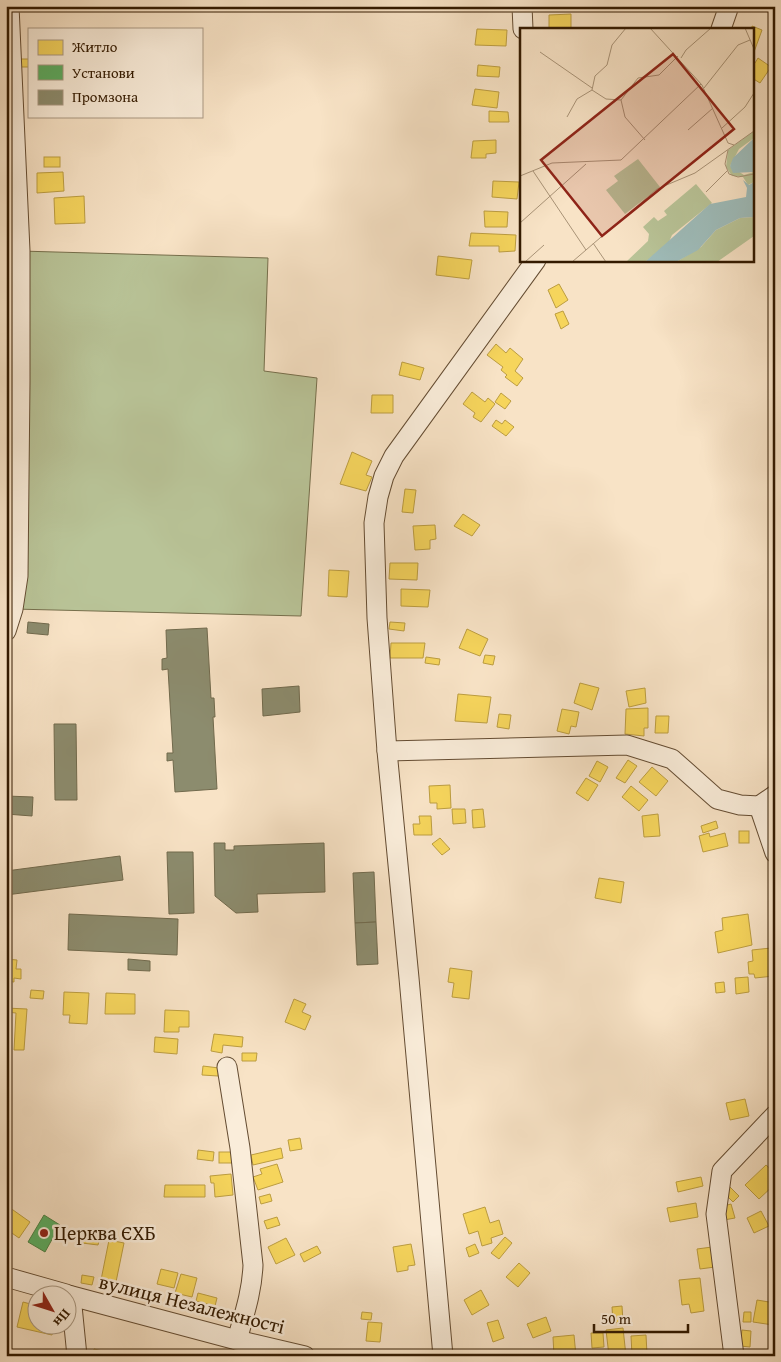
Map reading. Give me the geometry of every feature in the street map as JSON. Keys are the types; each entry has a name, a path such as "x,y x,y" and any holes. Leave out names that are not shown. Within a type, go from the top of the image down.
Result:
{"street":[{"path":"6,631 13,609 18,576 20,382 20,251 9,6"},
{"path":"522,6 523,28"},
{"path":"721,28 729,6"},
{"path":"442,1356 387,751 377,618 374,523 382,483 394,456 535,261"},
{"path":"387,751 627,745 672,759 717,798 740,806 759,806 775,795"},
{"path":"759,806 775,853"},
{"path":"227,1067 240,1148 253,1265 249,1301 237,1340"},
{"path":"734,1356 716,1214 722,1171 775,1115"},
{"name":"вулиця Незалежності","path":"6,1277 30,1284"},
{"name":"вулиця Незалежності","path":"78,1298 305,1356"},
{"path":"74,1334 77,1356"}],"green space":[{"path":"20,251 268,258 264,371 317,378 301,616 13,609"}],"building: Житло":[{"path":"571,14 571,28 549,28 549,15"},
{"path":"752,26 762,30 754,52 754,28"},
{"path":"477,29 507,30 506,46 475,45"},
{"path":"758,58 771,67 760,83 754,79 755,63"},
{"path":"17,59 28,59 28,67 17,67"},
{"path":"478,65 500,67 499,77 477,76"},
{"path":"475,89 499,92 497,108 472,105"},
{"path":"489,111 508,112 509,122 489,122"},
{"path":"496,140 496,153 486,154 486,158 471,158 473,141"},
{"path":"44,157 60,157 60,167 44,167"},
{"path":"63,172 64,191 37,193 37,173"},
{"path":"493,181 519,182 517,199 492,197"},
{"path":"84,196 85,223 55,224 54,198"},
{"path":"484,211 508,212 507,227 485,227"},
{"path":"471,233 516,235 515,251 499,252 499,246 469,246"},
{"path":"438,256 472,260 469,279 436,275"},
{"path":"559,284 568,300 556,308 548,290"},
{"path":"563,311 569,324 561,329 555,314"},
{"path":"496,344 506,353 510,348 523,359 515,371 523,378 517,386 505,377 507,375 501,370 503,367 487,355"},
{"path":"402,362 424,368 420,380 399,375"},
{"path":"472,392 485,402 488,398 495,404 481,422 473,417 475,413 463,404"},
{"path":"501,393 511,401 505,409 495,402"},
{"path":"372,395 393,395 393,413 371,413"},
{"path":"496,420 502,424 505,420 514,427 506,436 492,426"},
{"path":"352,452 372,461 366,475 372,477 366,491 340,484"},
{"path":"405,489 416,490 413,513 402,512"},
{"path":"463,514 480,525 472,536 454,526"},
{"path":"435,525 436,539 430,540 430,549 415,550 413,526"},
{"path":"390,563 418,563 417,580 389,579"},
{"path":"329,570 349,571 347,597 328,596"},
{"path":"401,589 430,590 428,607 401,606"},
{"path":"390,622 405,623 404,631 389,629"},
{"path":"467,629 488,639 480,656 459,648"},
{"path":"391,643 425,643 423,658 390,658"},
{"path":"485,655 495,656 493,665 483,663"},
{"path":"426,657 440,659 439,665 425,663"},
{"path":"580,683 599,688 592,710 574,703"},
{"path":"645,688 646,703 629,707 626,691"},
{"path":"458,694 491,697 487,723 455,721"},
{"path":"648,708 648,728 644,728 644,736 625,734 626,709"},
{"path":"562,709 579,712 576,727 571,726 569,734 557,731"},
{"path":"499,714 511,715 509,729 497,727"},
{"path":"656,716 669,716 668,733 655,733"},
{"path":"628,760 637,766 625,783 616,778"},
{"path":"597,761 608,767 600,782 589,776"},
{"path":"652,767 668,781 656,796 639,782"},
{"path":"586,778 598,785 588,801 576,793"},
{"path":"450,785 451,808 437,809 437,803 430,803 429,786"},
{"path":"631,786 648,800 639,811 622,797"},
{"path":"452,809 465,809 466,823 453,824"},
{"path":"483,809 485,827 473,828 472,810"},
{"path":"658,814 660,836 644,837 642,816"},
{"path":"419,816 431,816 432,835 414,835 413,824 420,824"},
{"path":"716,821 718,828 703,833 701,826"},
{"path":"739,831 749,831 749,843 739,843"},
{"path":"709,833 710,837 725,833 728,846 703,852 699,836"},
{"path":"440,838 450,849 442,855 432,844"},
{"path":"599,878 624,882 621,903 595,898"},
{"path":"748,914 752,945 718,953 715,932 723,930 722,918"},
{"path":"771,948 774,976 755,978 754,974 749,974 748,962 753,961 752,950"},
{"path":"6,959 17,960 16,969 21,969 21,979 14,978 14,982 6,981"},
{"path":"450,968 472,971 469,999 452,997 454,983 448,982"},
{"path":"748,977 749,992 736,994 735,978"},
{"path":"724,982 725,992 716,993 715,983"},
{"path":"31,990 44,991 43,999 30,998"},
{"path":"64,992 89,993 87,1024 69,1023 70,1015 63,1015"},
{"path":"106,993 135,994 135,1014 105,1014"},
{"path":"294,999 306,1004 302,1012 311,1016 305,1030 285,1022"},
{"path":"6,1008 27,1009 24,1050 14,1050 16,1013 6,1012"},
{"path":"165,1010 189,1011 189,1027 179,1027 179,1032 164,1032"},
{"path":"214,1034 243,1037 242,1047 223,1045 222,1053 211,1051"},
{"path":"155,1037 178,1039 177,1054 154,1052"},
{"path":"242,1053 257,1053 256,1061 242,1061"},
{"path":"203,1066 219,1068 218,1076 202,1075"},
{"path":"745,1099 749,1116 730,1120 726,1103"},
{"path":"300,1138 302,1149 290,1151 288,1140"},
{"path":"281,1148 283,1158 253,1165 251,1155"},
{"path":"198,1150 214,1152 213,1161 197,1159"},
{"path":"219,1152 236,1152 236,1163 219,1163"},
{"path":"277,1164 283,1182 258,1190 253,1177 262,1174 260,1169"},
{"path":"766,1165 775,1173 775,1184 759,1199 745,1185"},
{"path":"231,1174 233,1195 215,1197 214,1183 211,1183 210,1176"},
{"path":"701,1177 703,1186 678,1192 676,1182"},
{"path":"165,1185 205,1185 205,1197 164,1197"},
{"path":"729,1186 739,1196 733,1202 723,1192"},
{"path":"270,1194 272,1201 261,1204 259,1197"},
{"path":"696,1203 698,1217 670,1222 667,1208"},
{"path":"731,1204 735,1218 724,1220 720,1207"},
{"path":"6,1205 30,1222 19,1238 6,1229"},
{"path":"485,1207 490,1223 499,1220 503,1234 491,1238 492,1243 482,1246 478,1231 469,1234 463,1214"},
{"path":"761,1211 769,1226 754,1233 747,1218"},
{"path":"277,1217 280,1225 267,1229 264,1221"},
{"path":"84,1234 100,1237 98,1245 82,1243"},
{"path":"505,1237 512,1243 499,1259 491,1253"},
{"path":"286,1238 295,1255 276,1264 268,1247"},
{"path":"109,1240 124,1243 116,1282 101,1280"},
{"path":"411,1244 415,1265 408,1266 408,1270 397,1272 393,1247"},
{"path":"475,1244 479,1253 469,1257 466,1248"},
{"path":"317,1246 321,1253 304,1262 300,1254"},
{"path":"712,1247 715,1267 700,1269 697,1249"},
{"path":"519,1263 530,1273 518,1287 506,1277"},
{"path":"161,1269 178,1273 174,1288 157,1284"},
{"path":"181,1274 197,1278 192,1297 175,1293"},
{"path":"82,1275 94,1277 92,1285 81,1283"},
{"path":"700,1278 704,1311 691,1313 689,1304 682,1305 679,1280"},
{"path":"481,1290 489,1305 472,1315 464,1300"},
{"path":"198,1293 217,1298 215,1306 196,1301"},
{"path":"757,1300 775,1303 773,1325 753,1322"},
{"path":"23,1302 28,1303 28,1330 17,1327"},
{"path":"622,1306 623,1322 613,1323 612,1307"},
{"path":"362,1312 372,1313 371,1320 361,1319"},
{"path":"744,1312 751,1312 751,1322 743,1322"},
{"path":"546,1317 551,1331 533,1338 527,1324"},
{"path":"498,1320 504,1338 493,1342 487,1323"},
{"path":"368,1322 382,1323 380,1342 366,1341"},
{"path":"623,1328 626,1356 609,1356 606,1330"},
{"path":"742,1330 751,1331 750,1347 740,1346"},
{"path":"591,1333 603,1333 604,1347 592,1348"},
{"path":"574,1335 576,1356 554,1356 553,1337"},
{"path":"646,1335 647,1354 632,1355 631,1336"},
{"path":"94,1349 120,1355 120,1356 93,1356"}],"building: Установи":[{"name":"Церква ЄХБ","path":"44,1215 60,1225 45,1252 28,1242"}],"building: Промзона":[{"path":"6,527 9,527 9,572 6,572"},
{"path":"28,622 49,624 48,635 27,633"},
{"path":"207,628 211,698 214,698 215,717 213,717 217,789 175,792 173,760 167,761 167,753 173,753 168,669 162,670 162,659 167,658 166,630"},
{"path":"299,686 300,712 263,716 262,689"},
{"path":"54,724 76,724 77,800 55,800"},
{"path":"6,796 33,797 32,816 6,814"},
{"path":"214,843 225,843 225,850 234,850 234,846 324,843 325,892 257,894 258,912 236,913 215,896"},
{"path":"167,852 193,852 194,913 169,914"},
{"path":"120,856 123,880 6,895 6,871"},
{"path":"374,872 376,922 355,923 353,873"},
{"path":"69,914 178,919 177,955 68,950"},
{"path":"376,922 378,964 357,965 355,923"},
{"path":"128,959 150,961 150,971 128,970"}],"place":[{"name":"Церква ЄХБ","path":"44,1233"}]}
